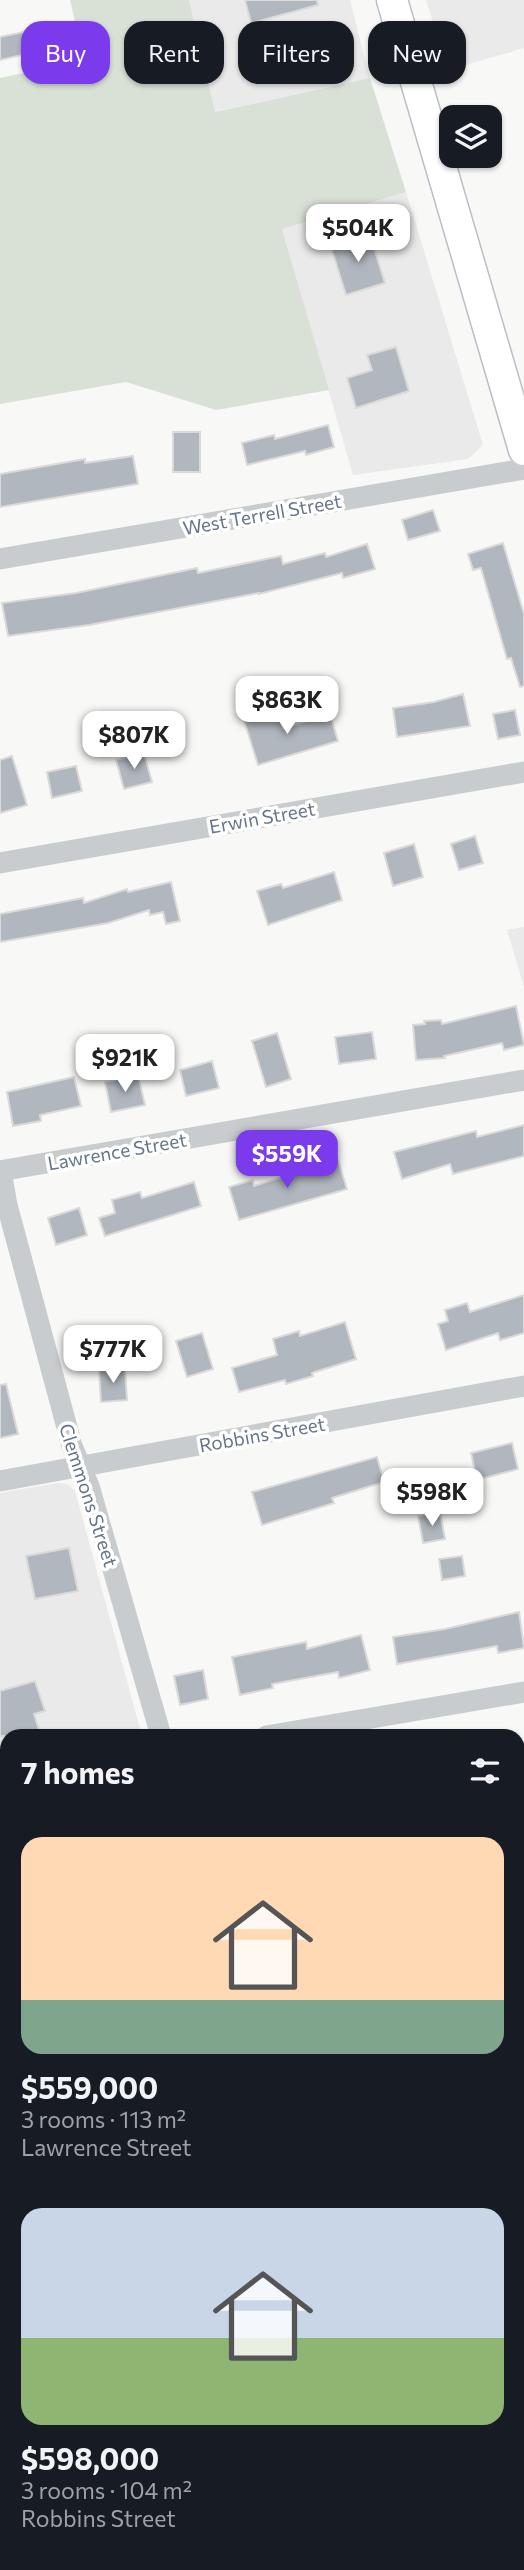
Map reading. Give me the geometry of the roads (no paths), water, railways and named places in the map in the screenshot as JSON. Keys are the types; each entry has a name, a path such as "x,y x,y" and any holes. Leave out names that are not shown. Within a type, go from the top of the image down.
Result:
{"main road":[{"path":"392,0 524,450"}],"street":[{"name":"West Terrell Street","path":"0,559 524,469"},
{"name":"Erwin Street","path":"0,863 524,772"},
{"name":"Lawrence Street","path":"0,1171 524,1080"},
{"name":"Clemmons Street","path":"0,1171 72,1446 89,1486 159,1729"},
{"name":"Robbins Street","path":"0,1481 524,1386"},
{"path":"307,1729 524,1692"}]}
